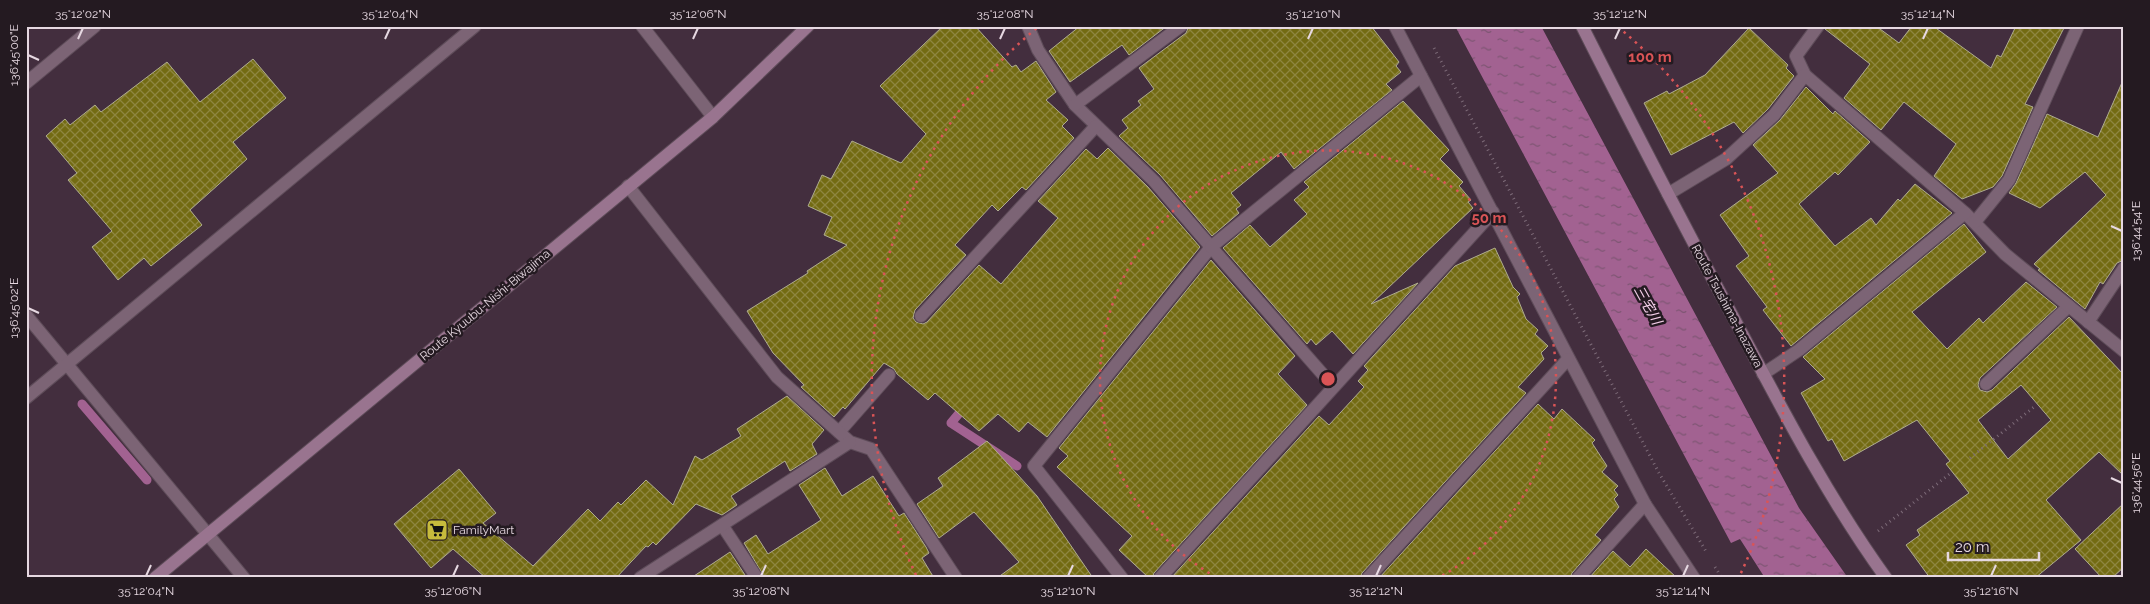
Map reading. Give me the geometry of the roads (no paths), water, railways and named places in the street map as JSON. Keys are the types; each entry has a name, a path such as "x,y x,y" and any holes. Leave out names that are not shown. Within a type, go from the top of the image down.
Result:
{"main road":[{"name":"Route Kyuubu-Nishi-Biwajima","path":"155,578 713,117 808,26"},
{"name":"Route Tsushima-Inazawa","path":"1582,26 1668,194 1802,446 1862,544 1886,578"}],"street":[{"path":"26,398 475,26"},
{"path":"642,26 713,117"},
{"path":"1028,26 1038,50 1074,105 1154,181 1334,386"},
{"path":"1074,105 1181,26"},
{"path":"1395,26 1644,504 1694,578"},
{"path":"1818,26 1796,56 1805,75 1970,217 2006,254 2124,351"},
{"path":"1763,374 1799,350 1970,217 2009,180 2078,26"},
{"path":"26,83 90,28"},
{"path":"1668,194 1726,159 1774,116 1805,75"},
{"path":"1122,578 1034,466 1211,247 1421,76"},
{"path":"921,316 1096,126"},
{"path":"628,186 777,377 850,442 871,449 956,578"},
{"path":"1160,578 1493,212"},
{"path":"2088,322 2124,268"},
{"path":"1986,384 2069,306"},
{"path":"26,315 209,533 244,578"},
{"path":"1368,578 1568,359"},
{"path":"839,432 890,375"},
{"path":"640,578 850,442"},
{"path":"1578,578 1644,504"},
{"path":"722,525 757,578"}],"water":[{"name":"三宅川","path":"1455,26 1541,26 1799,508 1848,578 1765,578 1740,539 1731,543"}],"waterway":[{"path":"82,404 147,480"},
{"path":"966,405 951,423 1017,466"}],"place":[{"name":"FamilyMart","path":"437,530"}]}
